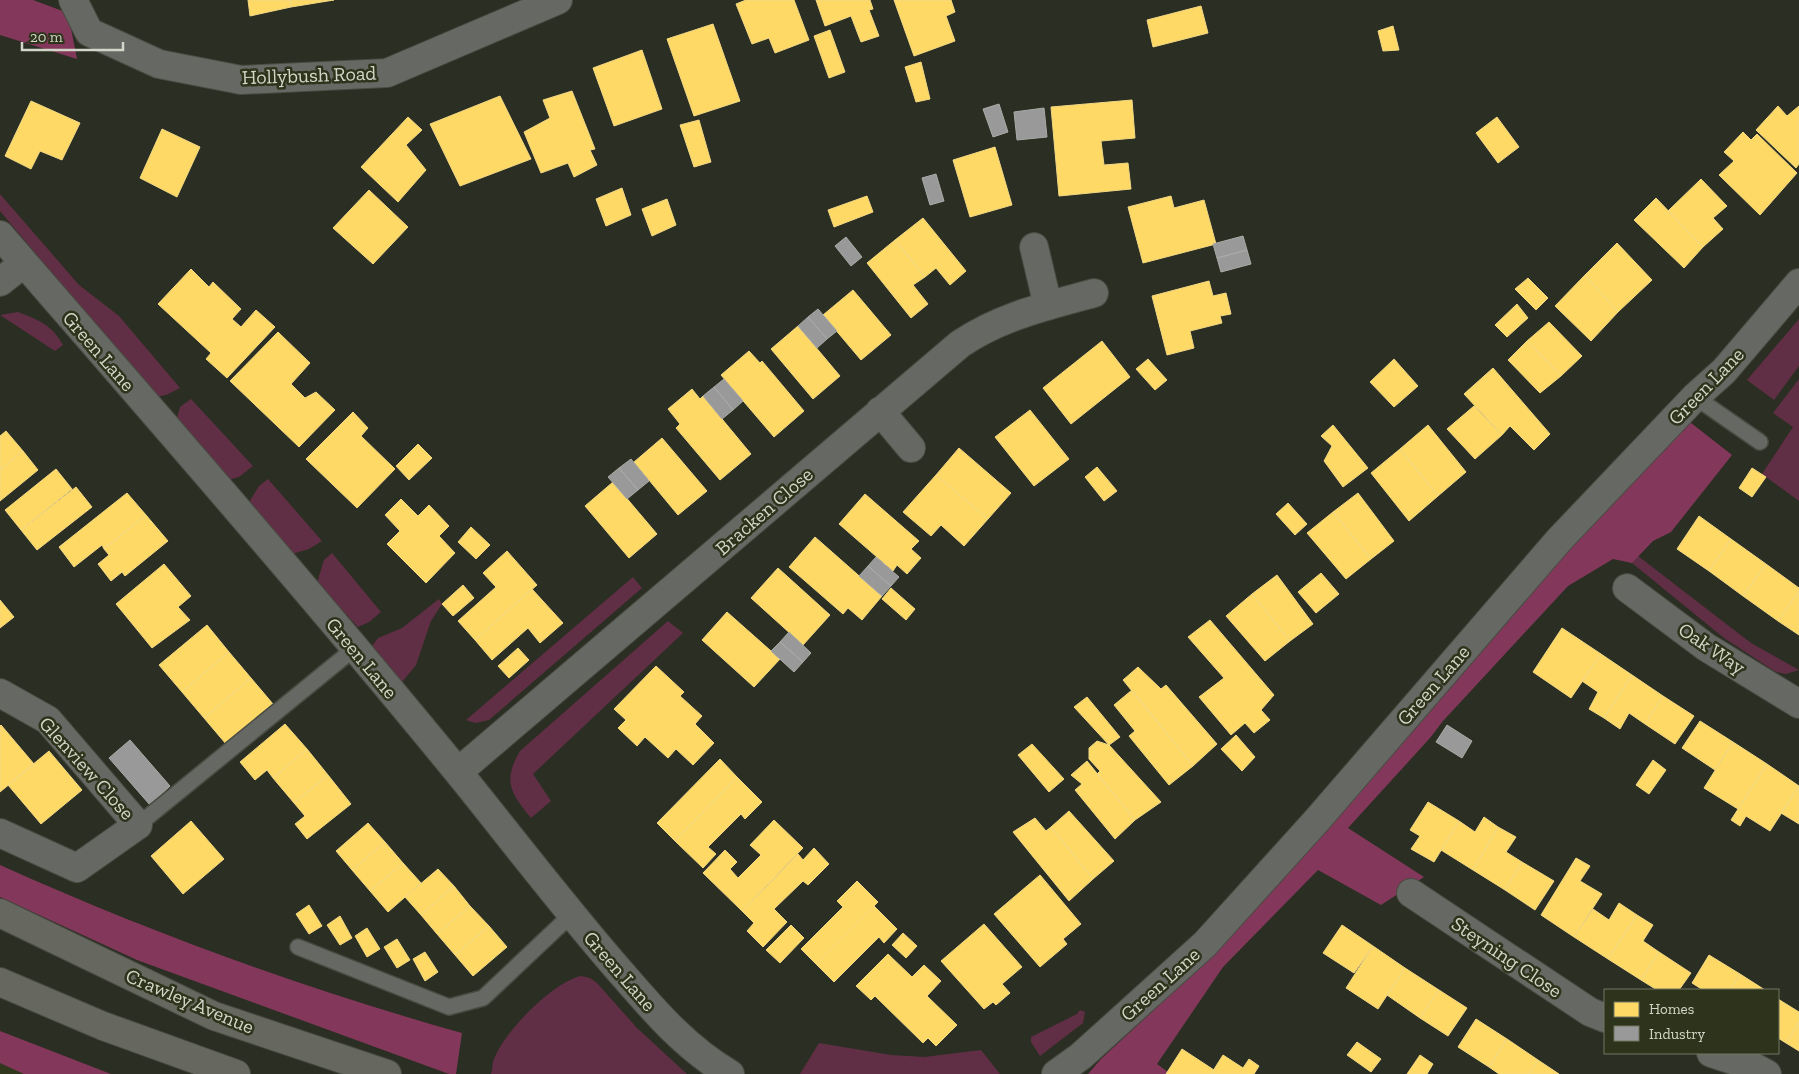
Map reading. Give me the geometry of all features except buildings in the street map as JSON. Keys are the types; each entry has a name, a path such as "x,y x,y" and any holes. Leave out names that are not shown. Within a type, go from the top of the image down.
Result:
{"main road":[{"name":"Crawley Avenue","path":"0,913 214,1016 387,1074"},
{"path":"0,982 103,1026 236,1074"}],"street":[{"name":"Hollybush Road","path":"73,0 89,32 158,64 241,80 387,73 558,0"},
{"name":"Green Lane","path":"0,235 355,648 458,772 571,915 673,1031 691,1048 730,1074"},
{"path":"1034,247 1048,306"},
{"path":"0,282 24,263"},
{"name":"Green Lane","path":"1056,1074 1081,1056 1204,944 1318,819 1559,540 1695,397 1724,371 1799,283"},
{"name":"Bracken Close","path":"458,772 880,411 976,333 1010,317 1094,293"},
{"path":"880,411 911,448"},
{"name":"Oak Way","path":"1627,588 1706,647 1796,696"},
{"name":"Glenview Close","path":"0,693 48,720 138,824 77,868 0,833"},
{"name":"Steyning Close","path":"1411,893 1590,1012 1604,1018"},
{"path":"0,991 103,1026"},
{"path":"1714,1054 1754,1067 1766,1074"}],"lane":[{"path":"1695,397 1760,442"},
{"path":"138,824 355,648"},
{"path":"298,946 449,1007 483,998 571,915"}],"shaded area":[{"path":"0,0 33,0 68,13 77,59 0,35"},
{"path":"0,194 79,285 119,316 180,388 166,395 156,397 0,211"},
{"path":"18,312 44,324 59,338 63,345 55,351 0,315"},
{"path":"1799,319 1799,366 1774,400 1747,380"},
{"path":"1799,379 1799,501 1762,474 1793,427 1773,413"},
{"path":"191,399 253,466 239,477 228,480 176,422 180,407"},
{"path":"1686,419 1732,455 1671,532 1653,541 1632,563 1613,559 1568,586 1443,721 1430,738 1348,828 1424,877 1381,905 1318,870 1223,967 1157,1064 1168,1072 1166,1074 1088,1074 1101,1059 1156,1008 1256,903 1543,569"},
{"path":"268,479 322,541 309,549 292,554 248,504 259,486"},
{"path":"332,553 381,612 369,622 358,627 317,583 324,560"},
{"path":"1638,556 1751,643 1799,670 1786,674 1776,672 1724,638 1632,563"},
{"path":"633,577 642,588 489,720 475,723 466,720"},
{"path":"439,599 442,604 431,621 416,665 402,682 372,646 378,638 402,628"},
{"path":"668,621 683,633 533,774 551,801 531,818 518,801 511,787 511,771 520,751"},
{"path":"0,865 56,890 228,958 345,998 462,1033 456,1074 449,1074 137,960 0,897"},
{"path":"581,976 590,978 597,983 637,1028 687,1074 491,1074 493,1061 499,1048 519,1022 557,988"},
{"path":"1080,1010 1085,1012 1083,1023 1040,1056 1031,1042 1031,1037 1077,1014"},
{"path":"0,1031 111,1074 24,1074 0,1063"},
{"path":"819,1043 891,1055 924,1057 981,1050 1000,1074 800,1074"},
{"path":"0,1059 32,1074 0,1074"}]}
